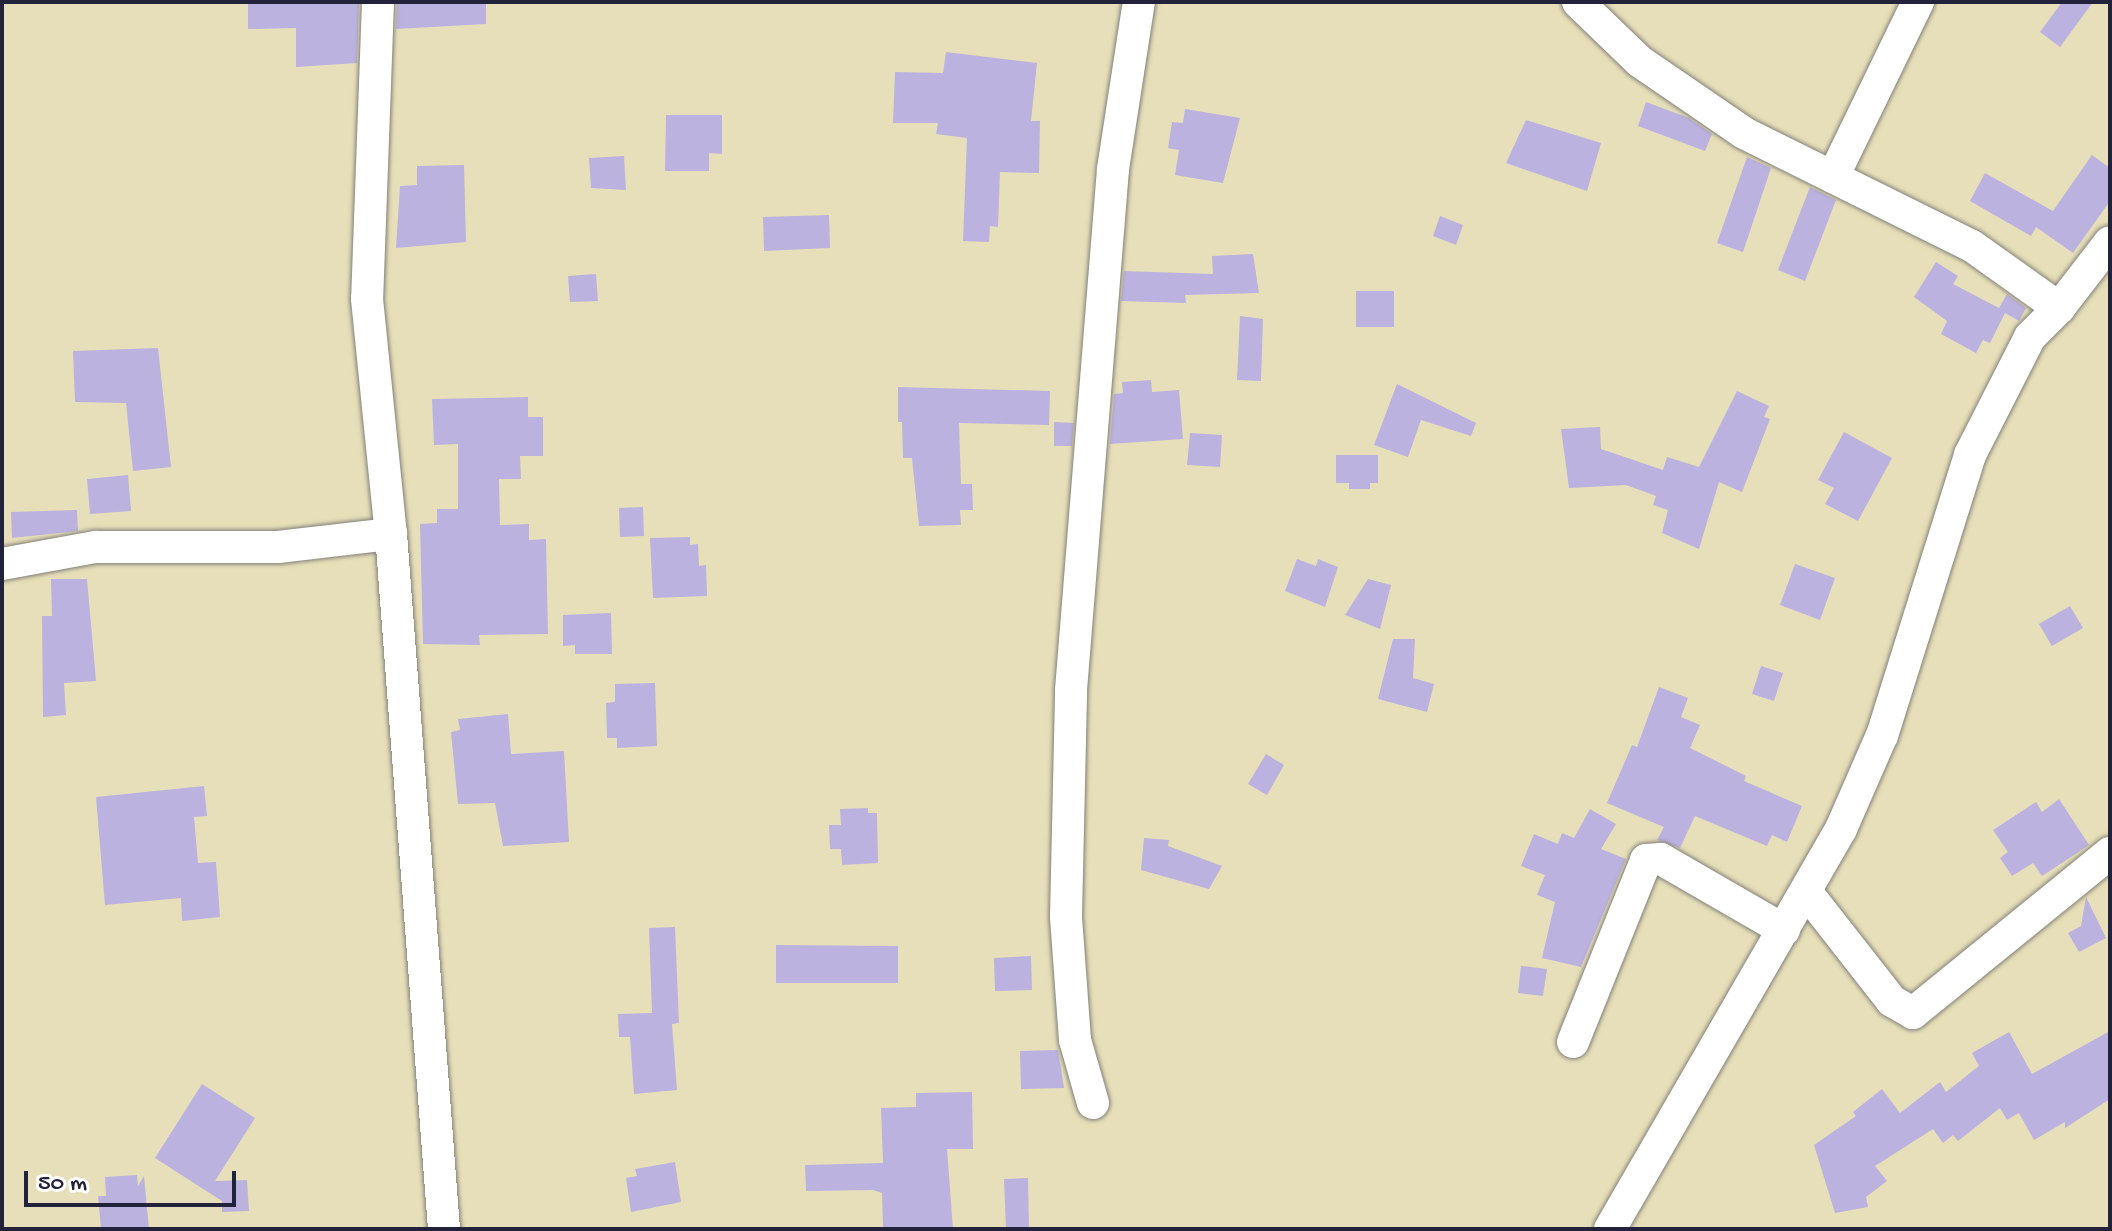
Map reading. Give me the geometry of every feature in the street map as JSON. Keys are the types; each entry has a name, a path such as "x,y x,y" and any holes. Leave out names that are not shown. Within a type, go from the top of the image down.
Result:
{"street":[{"path":"378,2 367,299 391,534 444,1229"},
{"path":"1093,1103 1075,1040 1066,916 1071,690 1113,169 1139,2"},
{"path":"1578,2 1639,61 1730,124 1972,246 2059,308"},
{"path":"1833,177 1918,2"},
{"path":"1610,1229 1808,894 1882,735 1970,455 2030,337 2059,308 2110,242"},
{"path":"2,564 96,547 278,547 391,534"},
{"path":"1808,894 1892,1001 1913,1013 2110,853"},
{"path":"1573,1042 1646,860 1661,859 1784,930"}],"building":[{"path":"248,2 359,4 357,63 296,67 296,28 248,29"},
{"path":"397,2 486,2 486,24 396,29"},
{"path":"2062,2 2093,2 2060,47 2040,32"},
{"path":"946,52 1037,63 1031,121 1040,121 1039,173 1000,172 998,227 990,226 989,242 963,241 967,138 936,134 938,123 893,123 895,72 943,73"},
{"path":"1646,102 1689,118 1712,134 1705,151 1638,126"},
{"path":"1185,109 1240,118 1223,183 1175,175 1179,150 1168,148 1172,122 1183,123"},
{"path":"666,115 722,115 722,154 709,153 709,171 665,171"},
{"path":"1526,120 1601,143 1587,191 1506,163"},
{"path":"2092,155 2110,168 2110,201 2073,253 2036,227 2031,236 1970,201 1985,173 2053,211"},
{"path":"624,156 626,190 591,188 589,158"},
{"path":"1747,157 1771,168 1743,252 1717,243"},
{"path":"464,165 466,242 396,248 400,186 417,185 417,166"},
{"path":"1810,187 1836,200 1805,281 1778,270"},
{"path":"829,215 830,248 764,251 763,217"},
{"path":"1440,216 1463,225 1456,245 1433,236"},
{"path":"1253,254 1259,293 1185,295 1186,303 1121,301 1124,271 1213,274 1212,256"},
{"path":"1936,262 1958,276 1953,284 1999,308 2007,294 2026,308 2019,321 2005,313 1990,343 1983,340 1976,353 1941,334 1947,321 1914,297"},
{"path":"596,274 598,301 570,302 568,276"},
{"path":"1356,291 1394,291 1394,327 1356,327"},
{"path":"1240,316 1263,319 1261,381 1237,380"},
{"path":"158,348 171,467 133,471 126,403 75,402 73,351"},
{"path":"1151,380 1152,392 1179,390 1183,439 1110,444 1114,394 1123,393 1122,382"},
{"path":"1397,384 1476,423 1471,436 1421,420 1408,457 1374,445"},
{"path":"898,387 1050,391 1049,425 959,423 961,484 972,484 973,510 960,510 961,525 919,526 912,458 903,458 902,422 898,422"},
{"path":"1737,391 1769,406 1764,417 1770,419 1742,492 1719,482 1699,549 1662,533 1668,510 1653,505 1656,496 1626,485 1569,488 1561,429 1600,427 1601,449 1663,470 1667,457 1699,467"},
{"path":"528,397 528,417 543,417 543,456 520,456 521,479 499,479 500,525 529,524 529,540 546,539 548,634 479,635 480,645 423,644 420,524 437,523 437,509 458,509 458,444 434,445 432,399"},
{"path":"1054,422 1074,423 1072,446 1054,446"},
{"path":"1844,432 1892,458 1858,521 1825,504 1834,488 1818,480"},
{"path":"1190,433 1222,435 1220,467 1187,465"},
{"path":"1336,455 1378,455 1378,483 1370,483 1370,489 1349,489 1349,483 1336,483"},
{"path":"128,475 131,511 90,514 87,479"},
{"path":"643,507 644,536 620,537 619,508"},
{"path":"77,510 78,531 12,538 11,512"},
{"path":"690,537 690,545 698,544 699,566 706,565 707,596 653,598 650,538"},
{"path":"1297,559 1316,566 1318,559 1338,567 1325,607 1285,591"},
{"path":"1795,564 1835,578 1820,620 1780,605"},
{"path":"51,579 87,579 96,681 64,683 66,715 43,717 42,616 52,616"},
{"path":"1368,579 1391,585 1380,629 1345,615"},
{"path":"2070,606 2083,628 2052,646 2039,624"},
{"path":"611,613 612,654 575,654 575,645 563,646 563,615"},
{"path":"1393,639 1415,639 1413,678 1434,684 1427,712 1378,699"},
{"path":"1761,666 1783,673 1774,701 1752,694"},
{"path":"655,683 657,746 617,748 617,738 607,738 606,703 615,702 615,684"},
{"path":"1659,687 1688,698 1681,717 1700,725 1690,748 1746,776 1744,781 1802,806 1787,842 1772,835 1767,846 1695,816 1680,848 1657,840 1664,827 1607,803 1632,745 1637,747"},
{"path":"508,714 511,754 564,751 569,842 503,846 495,803 458,804 451,732 460,730 458,719"},
{"path":"1266,754 1284,765 1267,795 1248,784"},
{"path":"204,786 207,816 194,817 198,863 216,862 220,917 182,921 181,898 105,905 96,797"},
{"path":"2059,799 2089,845 2042,876 2033,863 2012,876 2000,858 2008,852 1993,830 2036,802 2042,812"},
{"path":"868,808 868,813 877,813 878,863 842,865 841,849 830,849 829,825 841,825 840,809"},
{"path":"1590,809 1616,824 1601,849 1626,859 1581,967 1542,958 1555,902 1537,895 1545,875 1521,866 1534,834 1558,844 1562,833 1574,838"},
{"path":"1144,838 1169,840 1168,846 1222,866 1209,889 1141,870"},
{"path":"2086,897 2106,938 2079,952 2068,933 2081,926"},
{"path":"675,927 679,1023 672,1024 677,1090 634,1094 630,1037 619,1037 618,1014 652,1013 649,928"},
{"path":"776,945 898,946 898,983 776,983"},
{"path":"1031,956 1032,990 995,991 994,958"},
{"path":"1521,966 1547,969 1543,996 1518,993"},
{"path":"2110,1031 2110,1099 2065,1128 2065,1122 2034,1140 2019,1113 2007,1120 2000,1108 1958,1141 1953,1135 1943,1143 1933,1129 1875,1166 1887,1181 1866,1197 1868,1207 1835,1213 1814,1145 1856,1116 1853,1112 1882,1089 1900,1113 1940,1082 1946,1092 1979,1066 1972,1053 2009,1032 2032,1074"},
{"path":"1058,1050 1064,1088 1021,1089 1020,1051"},
{"path":"202,1084 255,1118 215,1181 247,1180 249,1211 222,1212 222,1201 155,1158"},
{"path":"972,1092 973,1149 947,1149 953,1229 883,1229 882,1193 873,1190 806,1191 805,1165 883,1163 881,1108 916,1107 916,1093"},
{"path":"675,1162 681,1202 631,1212 626,1178 637,1176 635,1169"},
{"path":"137,1175 138,1186 144,1176 149,1229 101,1229 98,1196 106,1196 105,1177"},
{"path":"1028,1178 1029,1229 1006,1229 1004,1179"}]}
